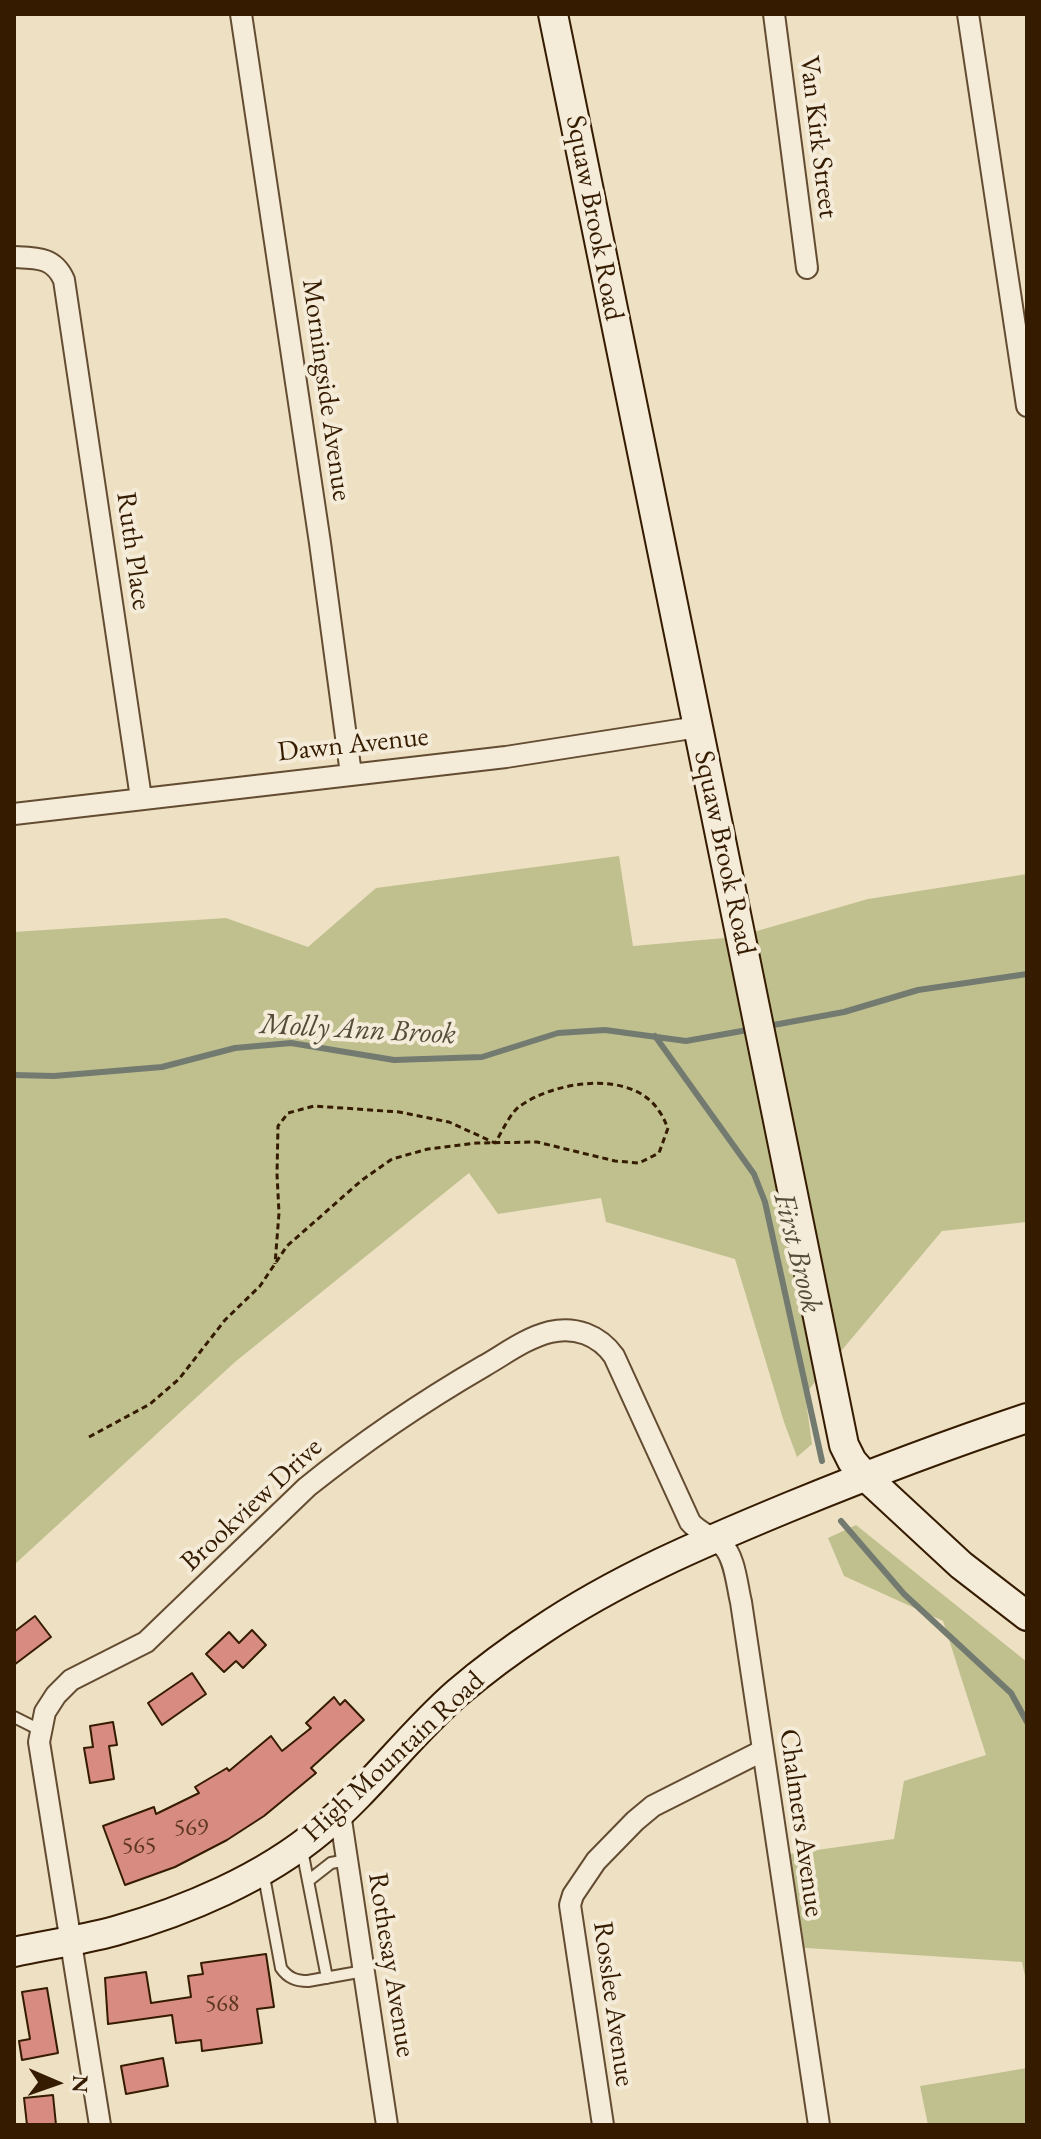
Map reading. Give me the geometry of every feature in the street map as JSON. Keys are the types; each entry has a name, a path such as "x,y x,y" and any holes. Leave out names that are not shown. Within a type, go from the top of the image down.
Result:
{"street":[{"name":"Morningside Avenue","path":"241,14 320,543 351,774"},
{"name":"Squaw Brook Road","path":"553,14 844,1445 865,1476 961,1565 1027,1616"},
{"name":"Van Kirk Street","path":"774,14 807,268"},
{"path":"968,14 1027,406"},
{"name":"Ruth Place","path":"14,257 40,258 54,265 64,280 141,798"},
{"name":"Dawn Avenue","path":"14,814 506,757 698,727"},
{"name":"Brookview Drive","path":"40,1730 51,1703 71,1680 146,1642 307,1487 332,1467 437,1393 525,1342 549,1332 580,1332 606,1346 614,1356 690,1522 711,1538"},
{"name":"High Mountain Road","path":"14,1952 114,1931 150,1919 263,1869 301,1845 340,1813 456,1694 497,1661 612,1587 711,1538 936,1448 1027,1418"},
{"name":"Chalmers Avenue","path":"711,1538 728,1551 741,1602 819,2125"},
{"path":"40,1730 39,1742 100,2125"},
{"name":"Rosslee Avenue","path":"603,2125 570,1905 573,1895 596,1861 653,1806 762,1751"},
{"name":"Rothesay Avenue","path":"340,1813 387,2125"}],"lane":[{"path":"14,1717 40,1730"},
{"path":"301,1845 327,1978"},
{"path":"308,1881 331,1863 347,1860"},
{"path":"263,1869 281,1968 299,1981 364,1971"}],"path":[{"path":"89,1437 150,1404 179,1379 225,1320 260,1286 287,1246 362,1180 392,1159 428,1149 537,1142 615,1161 639,1163 659,1153 668,1128 658,1108 639,1092 615,1084 595,1082 560,1088 518,1107 495,1143"},
{"path":"275,1264 279,1213 278,1126 288,1113 314,1106 399,1112 449,1122 495,1143"}],"green space":[{"path":"619,856 633,946 736,937 868,899 1027,874 1027,1222 942,1231 805,1394 812,1444 797,1457 735,1259 606,1222 601,1198 498,1214 469,1173 235,1362 14,1565 14,932 226,918 308,947 376,888"},
{"path":"856,1525 1027,1662 1027,1985 1022,1962 791,1947 782,1855 894,1839 904,1781 986,1755 943,1621 844,1576 828,1538"},
{"path":"1027,2068 1027,2125 928,2125 920,2086"}],"building":[{"path":"35,1616 51,1637 14,1665 14,1632"},
{"path":"252,1630 266,1645 243,1668 236,1661 224,1672 206,1654 229,1632 239,1643"},
{"path":"192,1673 206,1694 162,1725 148,1703"},
{"path":"334,1697 340,1705 345,1700 364,1720 311,1768 316,1773 264,1816 227,1840 175,1867 125,1885 103,1826 154,1807 156,1814 199,1793 195,1787 227,1768 229,1771 271,1736 282,1751 311,1728 306,1723"},
{"path":"113,1722 117,1745 109,1746 114,1779 90,1783 84,1748 93,1747 90,1726"},
{"path":"266,1954 274,2007 257,2009 262,2043 202,2051 201,2040 176,2043 172,2015 108,2024 105,1978 146,1972 151,2003 191,1997 188,1976 203,1974 201,1963"},
{"path":"47,1988 58,2053 22,2060 19,2041 30,2039 22,1992"},
{"path":"163,2058 168,2086 126,2094 121,2066"},
{"path":"53,2095 56,2125 27,2125 24,2098"}],"waterway":[{"name":"Molly Ann Brook","path":"768,1026 844,1012 918,990 1027,974"},
{"name":"Molly Ann Brook","path":"14,1075 54,1076 162,1067 235,1048 291,1043 394,1060 482,1057 558,1033 605,1030 686,1041 753,1029"},
{"name":"First Brook","path":"655,1036 754,1174 765,1202 822,1461"},
{"name":"First Brook","path":"841,1521 904,1594 1011,1693 1027,1722"}]}
